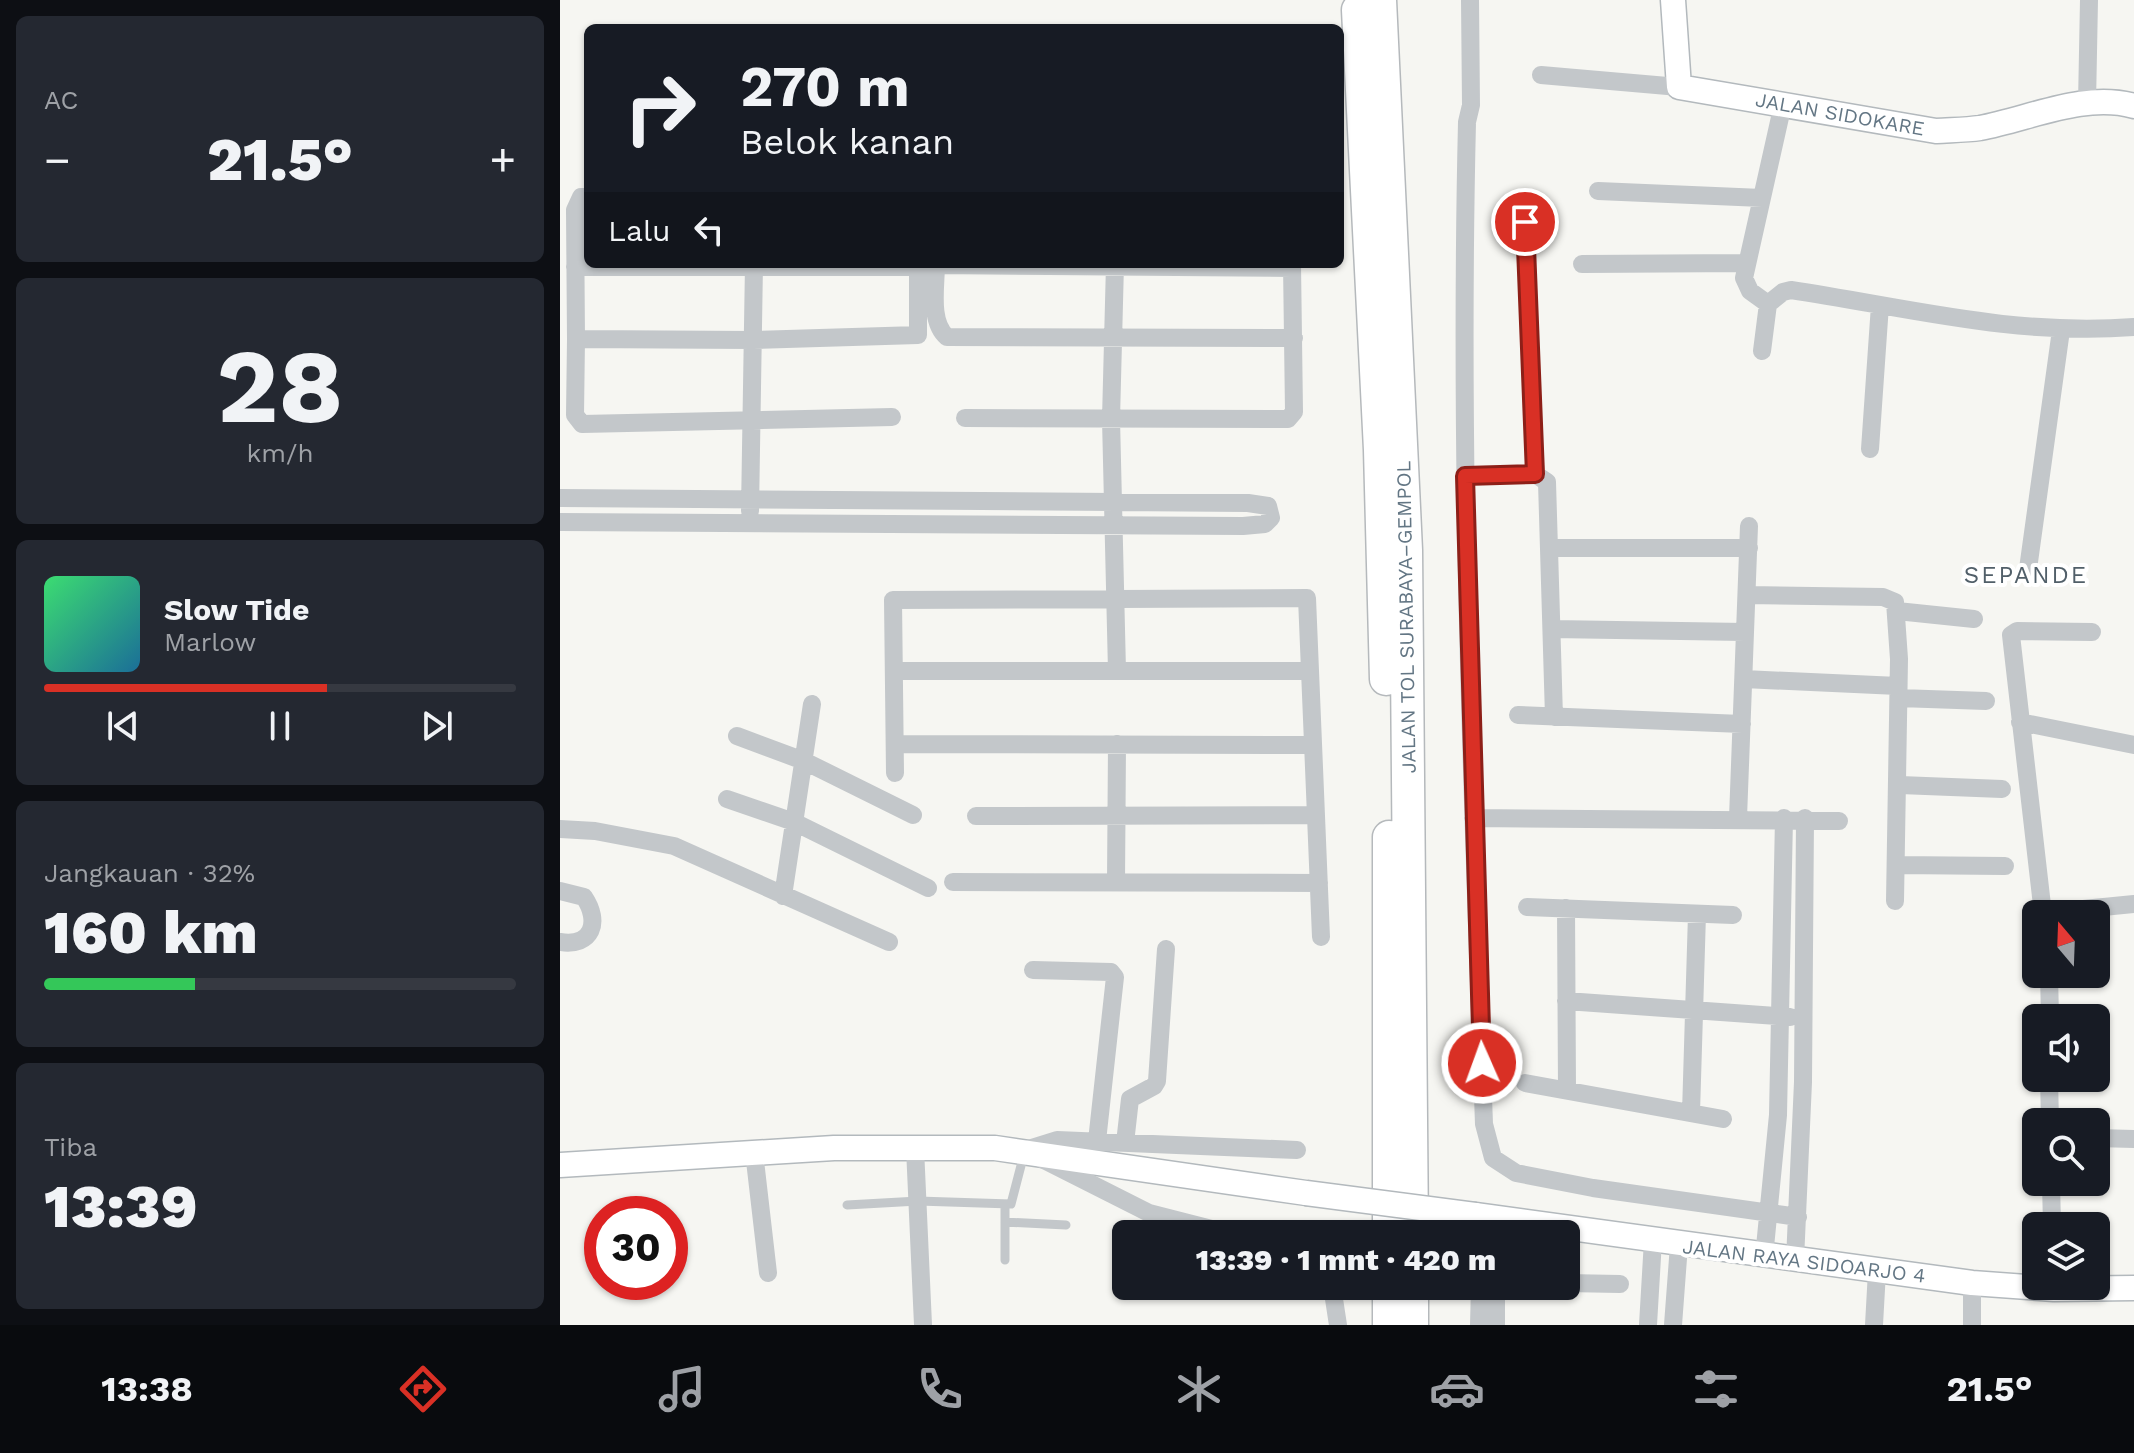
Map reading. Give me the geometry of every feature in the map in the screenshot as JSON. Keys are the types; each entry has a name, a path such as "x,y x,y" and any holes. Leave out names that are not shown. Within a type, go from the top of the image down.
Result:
{"highway":[{"name":"JALAN TOL SURABAYA–GEMPOL","path":"1358,0 1385,625 1389,1220"},
{"name":"JALAN TOL SURABAYA–GEMPOL","path":"1380,0 1406,550 1412,1220"},
{"path":"1389,1300 1389,1325"},
{"path":"1412,1300 1412,1325"}],"street":[{"path":"1470,0 1471,105 1467,122 1464,255 1465,476 1484,1124 1493,1158 1501,1167 1516,1173 1569,1184 1798,1217"},
{"path":"1541,75 1679,87 1673,0"},
{"path":"2087,104 2089,0"},
{"name":"JALAN SIDOKARE","path":"1679,87 1936,131 1977,128 2087,104 2134,106"},
{"path":"1768,304 1746,287 1747,263 1783,104"},
{"path":"1598,191 1762,198"},
{"path":"584,197 581,197 575,210 575,415 582,424 892,417"},
{"path":"1525,222 1535,474"},
{"path":"1582,264 1747,263"},
{"path":"575,267 584,267"},
{"path":"749,526 754,268"},
{"path":"576,339 753,340 918,335 927,268"},
{"path":"928,268 941,332 947,337 1294,338"},
{"path":"1115,268 1111,419 1117,671"},
{"path":"965,418 1288,419 1294,412 1292,268"},
{"path":"1762,351 1768,304 1783,292 1834,297 1993,325 2061,330 2134,327"},
{"path":"1870,449 1880,305"},
{"path":"2028,569 2061,330"},
{"path":"1465,476 1535,474 1547,482 1554,717"},
{"path":"560,498 1248,503 1268,506 1271,518 1265,524 1243,526 749,526 560,522"},
{"path":"1738,818 1749,526"},
{"path":"1550,548 1749,548"},
{"path":"1747,595 1883,597 1895,602 1900,785 1895,901"},
{"path":"895,773 893,600 1307,598 1321,937"},
{"path":"1897,611 1974,619"},
{"path":"1552,629 1745,632"},
{"path":"2041,900 2012,632 2092,632"},
{"path":"894,671 1310,671"},
{"path":"1744,679 1986,701"},
{"path":"783,896 812,704"},
{"path":"1518,715 1742,724"},
{"path":"2020,722 2134,745"},
{"path":"737,736 804,761 913,815"},
{"path":"895,744 1313,745"},
{"path":"1116,882 1117,744"},
{"path":"1900,785 2002,789"},
{"path":"727,799 794,822 928,888"},
{"path":"976,816 1316,815"},
{"path":"1473,818 1805,818 1839,821"},
{"path":"1764,1257 1778,1115 1784,818"},
{"path":"1795,1260 1805,818"},
{"path":"560,829 595,831 674,846 889,942"},
{"path":"1896,865 2005,866"},
{"path":"953,882 1319,883"},
{"path":"560,891 584,897 594,922 590,936 582,942 560,942"},
{"path":"2110,907 2134,904"},
{"path":"1527,907 1733,915"},
{"path":"1566,908 1567,1090"},
{"path":"1691,1113 1697,914"},
{"path":"1125,1143 1130,1099 1154,1086 1157,1081 1166,949"},
{"path":"1033,970 1099,970 1111,972 1115,977 1097,1141"},
{"path":"1566,1001 1802,1017"},
{"path":"1525,1083 1723,1119"},
{"path":"2110,1138 2134,1139"},
{"path":"1025,1150 1057,1140 1297,1150"},
{"path":"915,1148 923,1325"},
{"name":"JALAN RAYA SIDOARJO 4","path":"560,1165 754,1152 915,1148 1025,1150 1764,1257 1972,1283 2022,1285"},
{"path":"1025,1150 1149,1213 1176,1220"},
{"path":"754,1152 768,1273"},
{"path":"1648,1325 1653,1240"},
{"path":"1673,1325 1679,1245"},
{"path":"1874,1325 1877,1271"},
{"path":"1580,1283 1620,1284"},
{"path":"1972,1283 1972,1325"},
{"name":"JALAN RAYA SIDOARJO 4","path":"2110,1288 2134,1288"},
{"path":"1334,1300 1338,1325"},
{"path":"1479,1325 1480,1300"},
{"path":"1496,1300 1496,1325"}],"lane":[{"path":"847,1205 918,1201 1005,1205 1014,1199 1025,1150"},
{"path":"1005,1205 1005,1260"},
{"path":"1005,1222 1066,1225"}],"district":[{"name":"SEPANDE","path":"2026,575"}],"route":[{"path":"1482,1063 1465,476 1535,474 1525,222"}]}
